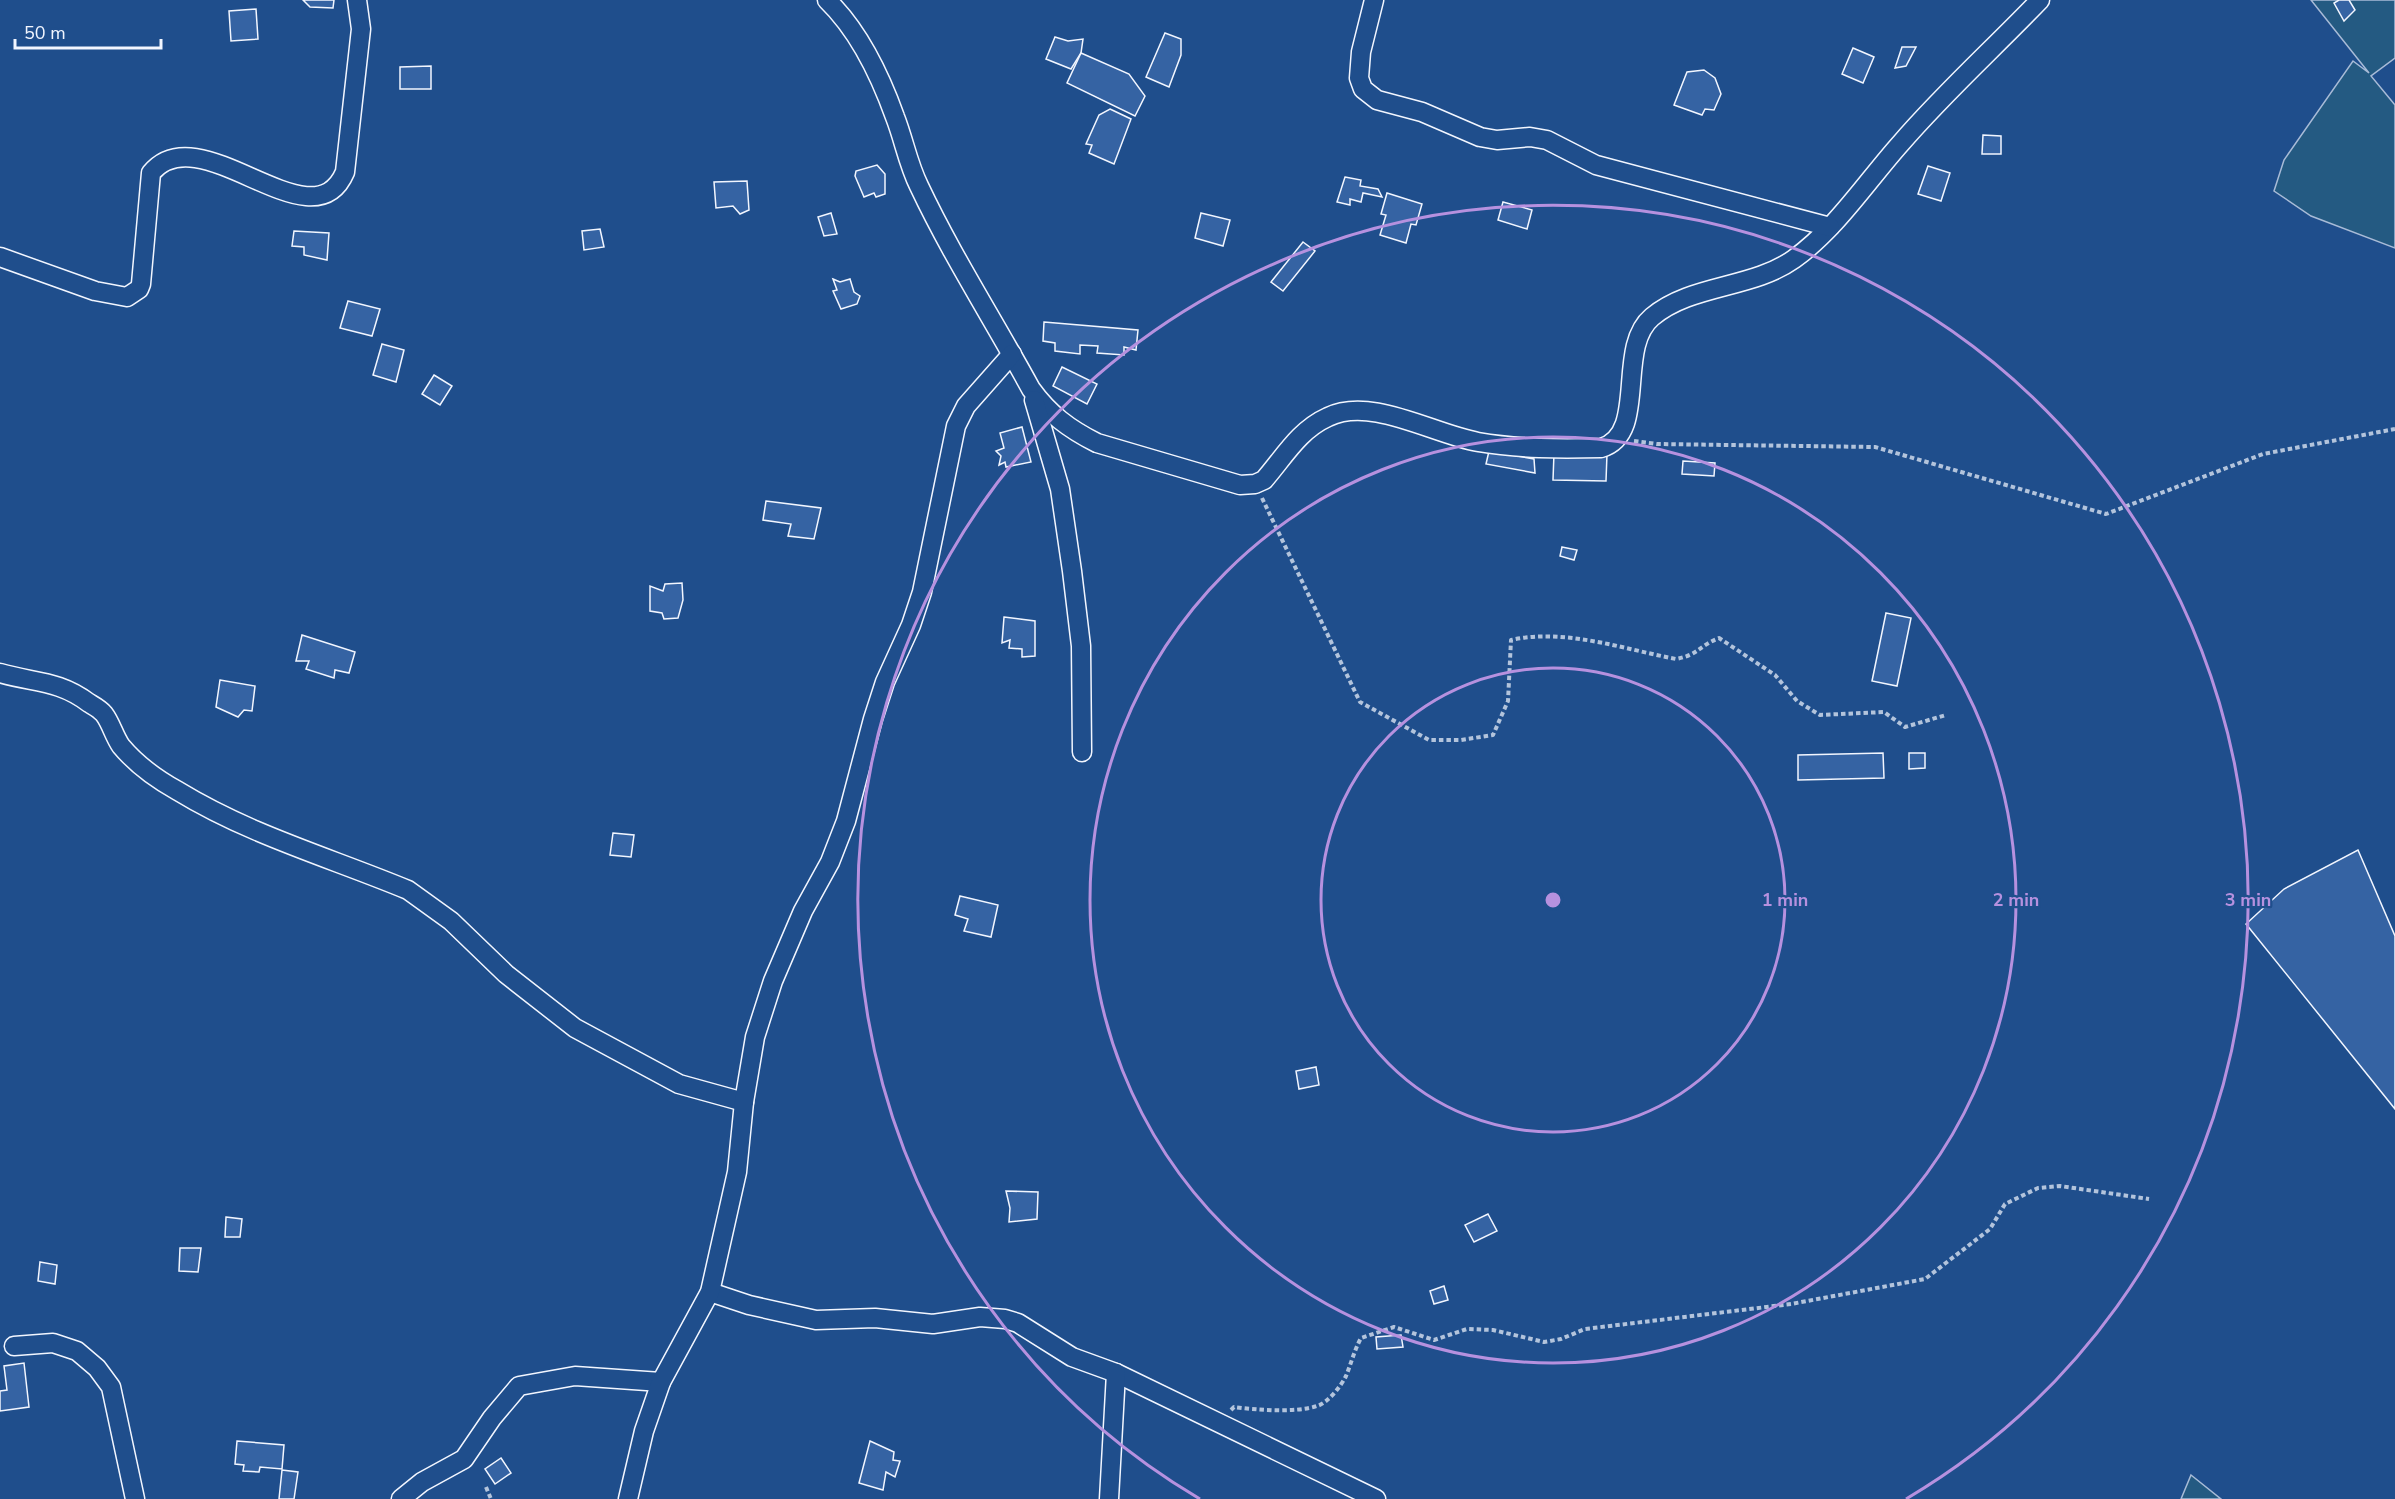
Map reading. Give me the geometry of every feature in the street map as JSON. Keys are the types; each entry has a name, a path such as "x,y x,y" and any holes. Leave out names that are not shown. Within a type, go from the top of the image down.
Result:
{"street":[{"path":"0,257 95,291 127,297 139,290 141,284 150,173 162,162 201,159 219,162 251,179 294,195 309,196 330,191 340,183 345,172 361,28 357,0"},
{"path":"827,0 859,40 878,76 895,117 917,183 948,245 1030,389 1046,411 1079,434 1097,442 1240,485 1255,484 1264,480 1291,446 1316,424 1328,417 1353,410 1384,414 1457,438 1505,445 1601,448 1618,439 1626,419 1634,346 1647,322 1683,300 1779,268 1805,251 1830,227 1902,141 2040,0"},
{"path":"1374,0 1361,52 1359,78 1364,89 1377,100 1422,112 1480,137 1497,140 1530,137 1547,140 1596,165 1830,227"},
{"path":"628,1499 644,1431 662,1382 710,1292 737,1172 744,1102 755,1037 773,981 803,911 830,862 846,821 873,718 885,682 911,625 922,592 956,426 966,406 1012,354"},
{"path":"1030,389 1060,489 1072,571 1081,646 1082,752"},
{"path":"0,673 21,679 46,681 80,696 103,713 121,745 140,764 177,791 210,809 243,826 349,865 422,898 451,921 506,974 575,1028 605,1046 679,1084 744,1102"},
{"path":"710,1292 749,1305 816,1320 875,1318 933,1324 980,1317 1018,1323 1072,1357 1116,1373 1376,1499"},
{"path":"14,1346 53,1343 77,1351 97,1368 111,1387 135,1499"},
{"path":"1109,1499 1116,1373"},
{"path":"401,1499 422,1482 464,1459 519,1386 575,1376 662,1382"}],"path":[{"path":"1618,439 1657,444 1875,447 2106,514 2263,454 2395,429"},
{"path":"1255,484 1360,702 1429,740 1461,740 1493,735 1508,701 1511,640 1527,637 1564,637 1676,659 1694,655 1703,645 1719,638 1775,675 1797,701 1820,715 1884,712 1905,727 1946,715"},
{"path":"1218,1423 1234,1407 1282,1409 1318,1406 1335,1392 1346,1377 1350,1360 1361,1338 1394,1327 1434,1340 1467,1329 1492,1330 1544,1342 1561,1339 1585,1329 1819,1300 1925,1279 1990,1229 2005,1204 2038,1188 2060,1186 2149,1199"},
{"path":"486,1487 491,1499"}],"shaded area":[{"path":"2311,0 2395,0 2395,58 2371,76 2395,105 2395,248 2311,216 2274,191 2284,160 2353,61 2369,73"},
{"path":"2191,1475 2221,1499 2181,1499"}],"building":[{"path":"303,0 334,0 333,8 310,7"},
{"path":"2339,0 2349,0 2355,10 2344,21 2334,3"},
{"path":"256,9 258,39 231,41 229,11"},
{"path":"1165,33 1181,39 1181,55 1169,87 1146,77"},
{"path":"1055,37 1068,41 1083,39 1081,53 1071,69 1046,59"},
{"path":"1902,47 1916,47 1906,66 1895,68"},
{"path":"1853,48 1874,57 1863,83 1842,74"},
{"path":"1081,53 1129,74 1145,96 1135,116 1067,83"},
{"path":"431,66 431,89 400,89 400,67"},
{"path":"1704,70 1715,78 1721,94 1714,110 1705,109 1702,115 1674,105 1687,72"},
{"path":"1110,109 1131,119 1114,164 1089,153 1092,145 1086,144 1099,115"},
{"path":"1983,135 2001,136 2001,154 1982,154"},
{"path":"877,165 885,174 885,194 876,197 874,193 864,197 855,176 856,171"},
{"path":"1928,166 1950,173 1941,201 1918,194"},
{"path":"1345,177 1361,180 1360,186 1378,189 1382,197 1363,193 1361,202 1350,199 1350,205 1337,202"},
{"path":"747,181 749,210 740,214 733,206 716,208 714,182"},
{"path":"1387,193 1422,204 1416,225 1411,224 1406,243 1380,235 1386,215 1381,214"},
{"path":"1503,202 1532,210 1527,229 1498,220"},
{"path":"831,213 837,234 824,236 818,217"},
{"path":"1201,213 1230,220 1223,246 1195,238"},
{"path":"600,229 604,247 584,250 582,231"},
{"path":"294,231 329,233 327,260 304,255 304,247 292,246"},
{"path":"1303,242 1315,251 1283,291 1271,282"},
{"path":"833,279 840,282 850,279 854,292 860,296 857,304 841,309 833,291 837,290"},
{"path":"348,301 380,309 372,336 340,328"},
{"path":"1044,322 1138,330 1136,350 1124,347 1124,355 1097,353 1098,346 1080,345 1080,354 1055,351 1055,343 1043,341"},
{"path":"382,344 404,350 396,382 373,375"},
{"path":"1062,367 1097,384 1087,404 1053,386"},
{"path":"434,375 452,386 440,405 422,394"},
{"path":"1022,427 1031,462 1006,467 1005,462 999,465 1001,456 996,451 1004,448 1000,433"},
{"path":"1489,451 1534,459 1535,473 1486,464"},
{"path":"1554,453 1607,454 1606,481 1553,480"},
{"path":"1683,461 1715,463 1714,476 1682,474"},
{"path":"766,501 821,508 814,539 788,536 791,524 763,520"},
{"path":"1562,547 1577,550 1574,560 1560,556"},
{"path":"682,583 683,600 678,618 664,619 662,613 650,611 650,586 663,591 665,584"},
{"path":"1886,613 1911,618 1897,686 1872,681"},
{"path":"1004,617 1035,621 1035,656 1022,657 1022,649 1009,648 1010,640 1002,643"},
{"path":"302,635 355,652 349,673 335,670 334,678 306,669 309,661 296,661"},
{"path":"220,680 255,686 252,711 244,710 238,717 216,707"},
{"path":"1883,753 1884,778 1798,780 1798,755"},
{"path":"1909,753 1925,753 1925,768 1909,769"},
{"path":"613,833 634,835 631,857 610,855"},
{"path":"2358,850 2395,936 2395,1109 2246,924 2284,889"},
{"path":"960,896 998,905 991,937 964,931 968,919 955,915"},
{"path":"1316,1067 1319,1085 1299,1089 1296,1071"},
{"path":"1006,1191 1038,1192 1037,1219 1009,1222 1010,1208"},
{"path":"1488,1214 1497,1231 1474,1242 1465,1225"},
{"path":"226,1217 242,1219 240,1237 225,1237"},
{"path":"180,1248 201,1248 198,1272 179,1271"},
{"path":"40,1262 57,1265 55,1284 38,1281"},
{"path":"1444,1286 1448,1300 1434,1304 1430,1291"},
{"path":"1401,1335 1403,1347 1377,1349 1376,1337"},
{"path":"24,1363 29,1407 0,1411 0,1391 7,1390 4,1366"},
{"path":"237,1441 284,1445 282,1469 260,1467 259,1472 243,1471 244,1465 235,1464"},
{"path":"870,1441 894,1452 893,1460 900,1461 895,1477 886,1472 883,1490 859,1483"},
{"path":"501,1458 511,1473 495,1484 485,1469"},
{"path":"282,1470 298,1472 294,1499 279,1499"}]}
